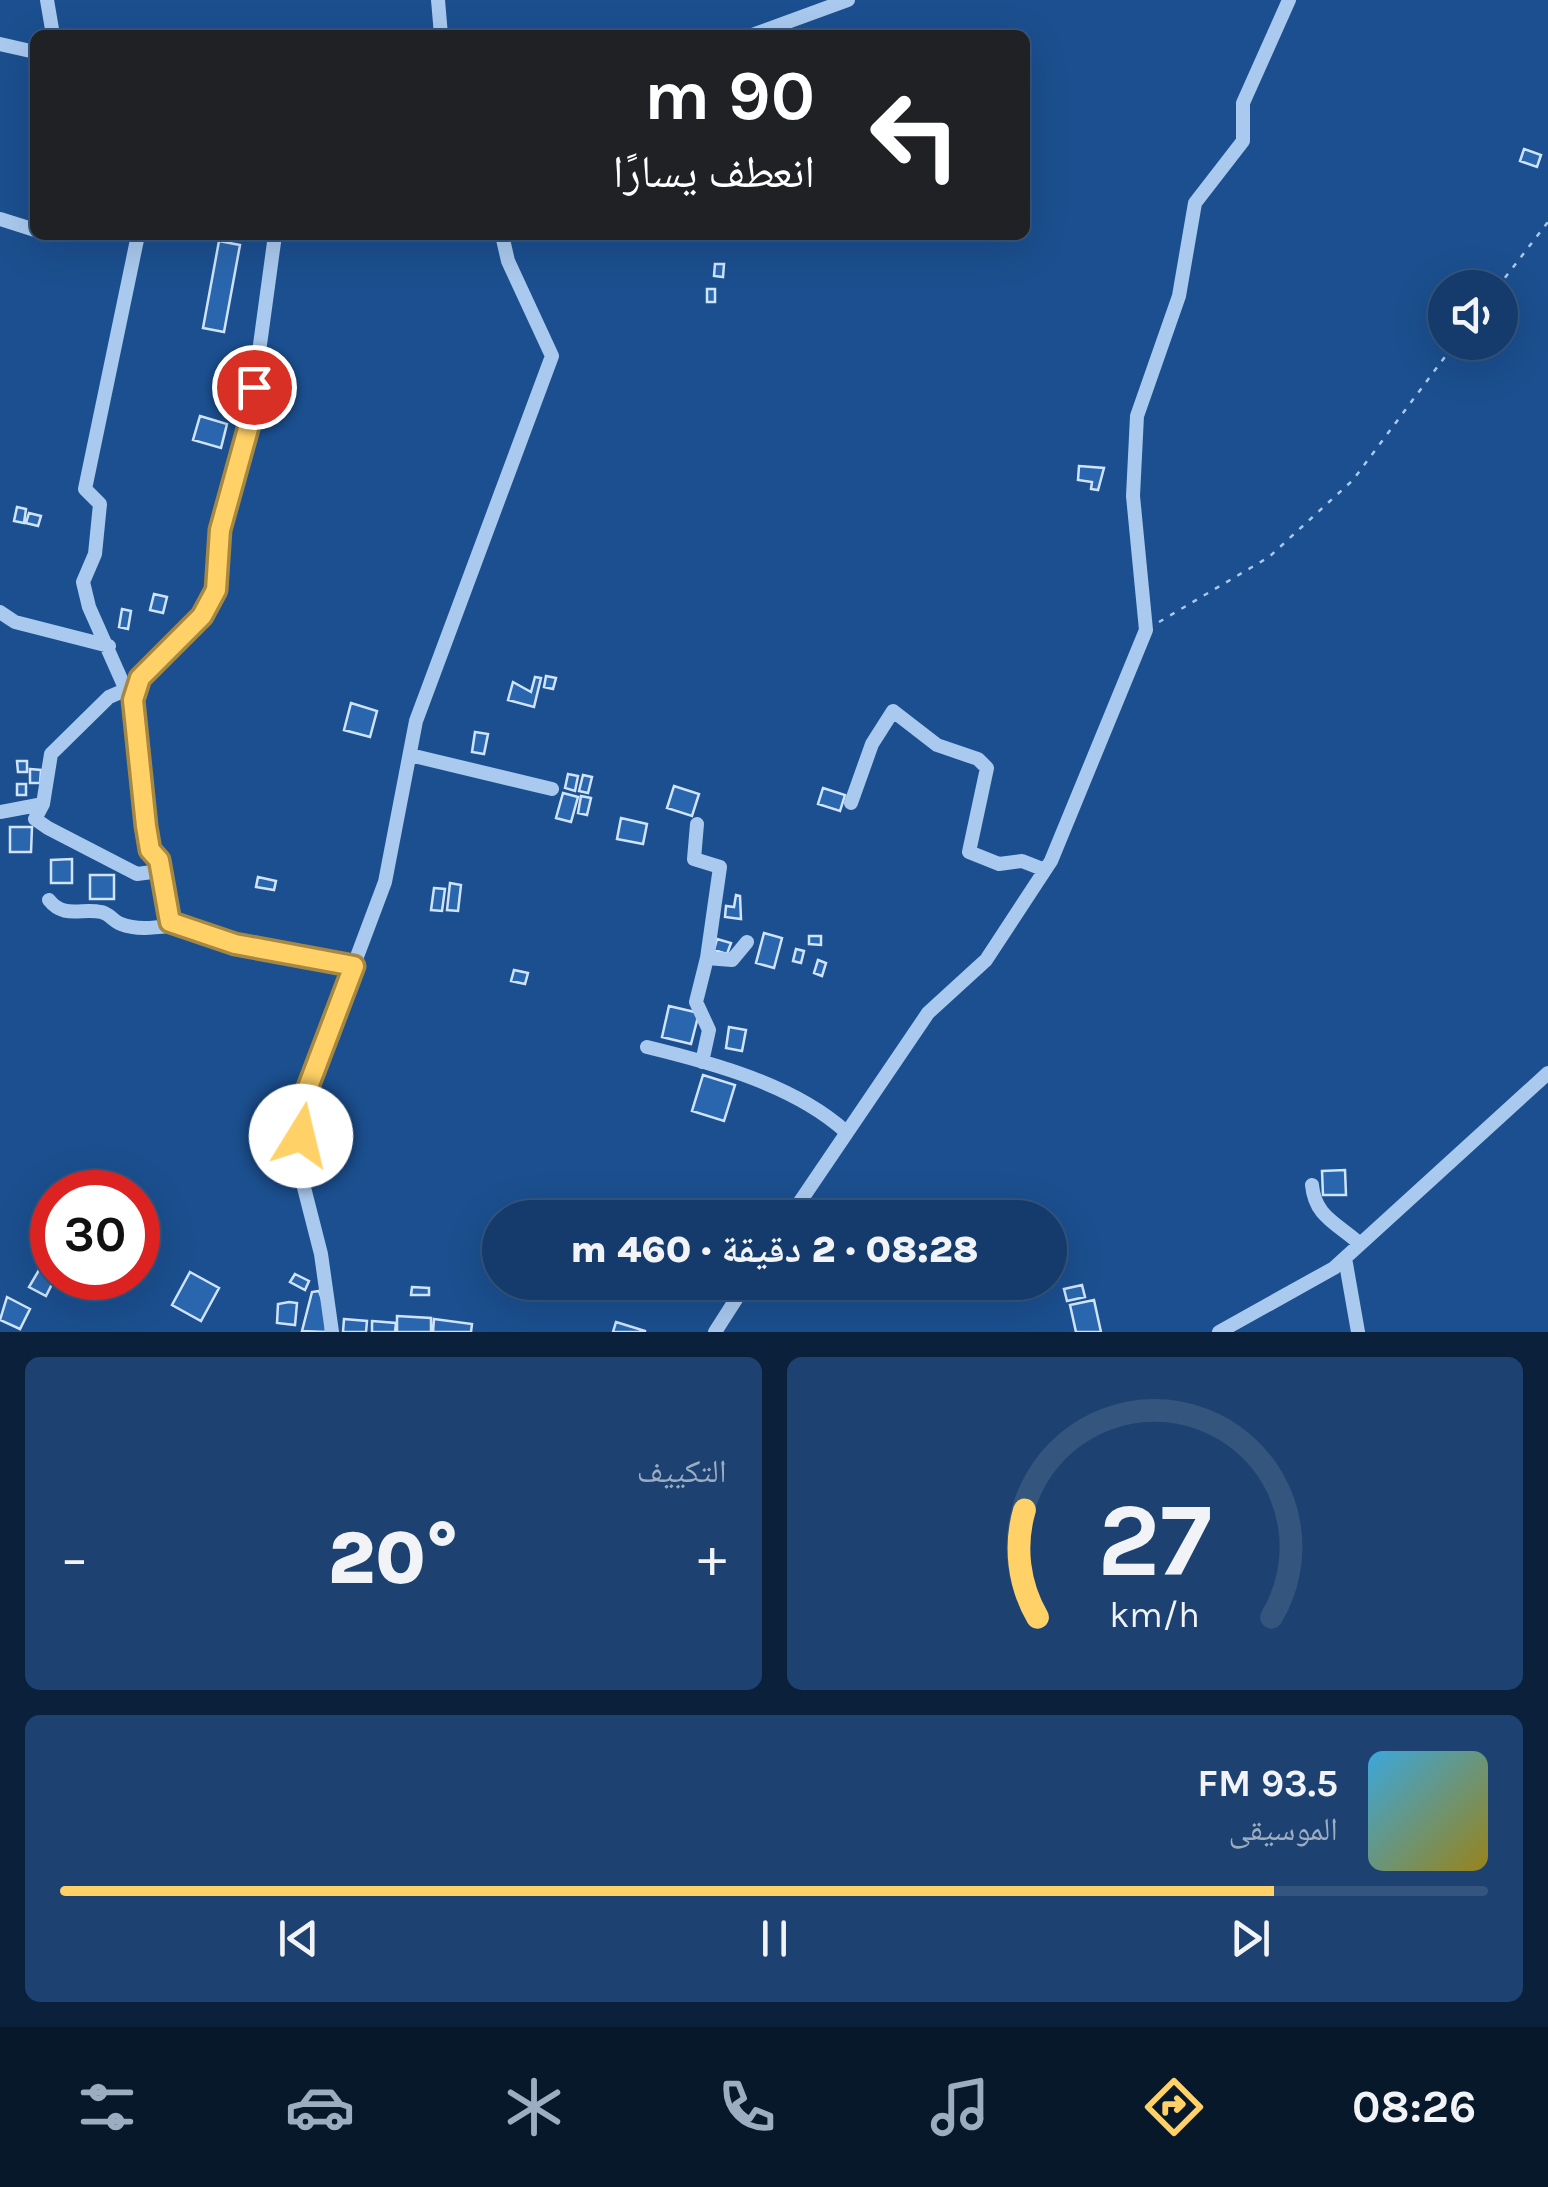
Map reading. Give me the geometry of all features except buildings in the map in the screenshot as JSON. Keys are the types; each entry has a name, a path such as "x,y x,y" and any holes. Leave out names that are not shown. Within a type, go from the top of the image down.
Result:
{"street":[{"path":"47,0 51,30"},
{"path":"438,0 441,30"},
{"path":"766,30 848,0"},
{"path":"801,1200 928,1013 986,960 1045,870 1146,630 1133,496 1137,416 1180,296 1195,203 1242,141 1243,103 1289,0"},
{"path":"0,44 30,51"},
{"path":"0,218 30,228"},
{"path":"137,240 85,488 100,504 100,514 95,554 83,582 89,607 131,688 146,826 170,922 235,944 354,966"},
{"path":"160,872 136,874 35,819 43,804 51,754 108,697 131,688 202,616 216,590 227,499 249,425 274,240"},
{"path":"332,1332 321,1254 300,1168 302,1103 385,882 416,720 552,356 508,261 503,240"},
{"path":"0,612 15,622 108,646"},
{"path":"851,803 872,744 892,711 937,745 978,759 987,768 969,852 998,864 1022,861 1045,870"},
{"path":"410,755 552,789"},
{"path":"0,812 43,804"},
{"path":"698,824 694,859 720,867 707,958 696,1002 709,1030 702,1062"},
{"path":"50,900 56,908 71,913 102,912 121,924 149,928 176,925"},
{"path":"707,958 732,960 747,942"},
{"path":"646,1046 702,1062 806,1104 845,1131"},
{"path":"1219,1332 1345,1258 1548,1074"},
{"path":"1312,1185 1314,1205 1320,1215 1360,1244"},
{"path":"1345,1258 1358,1332"},
{"path":"716,1332 736,1300"}],"path":[{"path":"1511,270 1548,222"},
{"path":"1146,630 1268,557 1353,480 1443,360"}],"route":[{"path":"254,387 249,425 220,530 216,590 202,616 140,678 133,700 133,726 150,850 159,860 160,884 170,922 235,944 354,966 302,1103 301,1136"}]}
